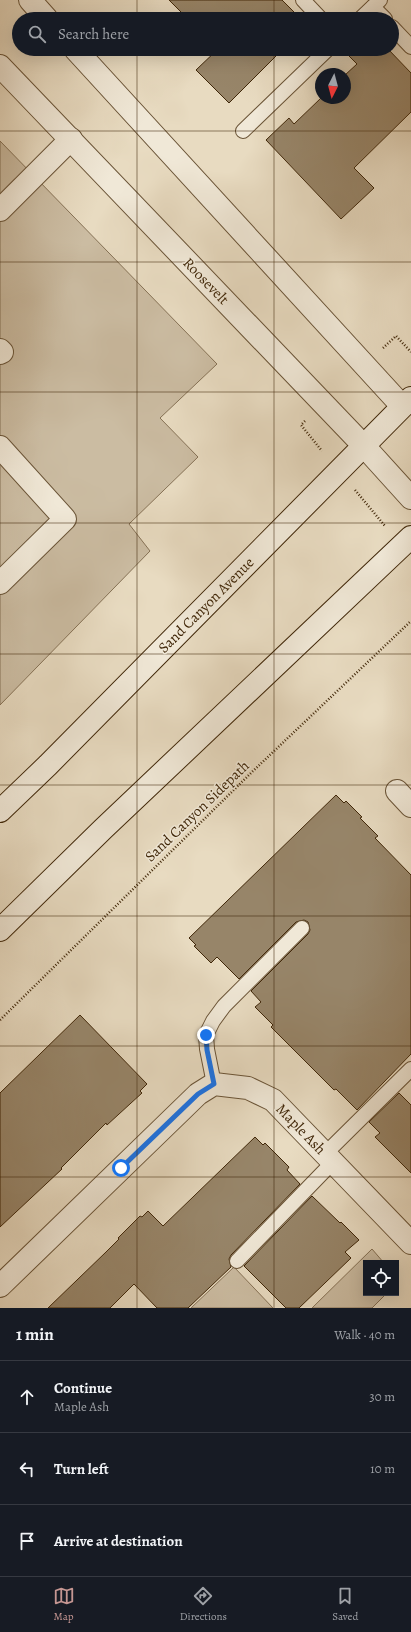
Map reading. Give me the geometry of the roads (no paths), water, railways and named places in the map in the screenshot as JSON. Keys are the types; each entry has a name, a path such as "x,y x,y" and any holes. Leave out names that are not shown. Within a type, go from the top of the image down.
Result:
{"street":[{"path":"30,0 41,12"},
{"path":"82,56 408,407"},
{"name":"Roosevelt","path":"0,66 363,445 411,498"},
{"path":"0,210 70,139"},
{"path":"0,350 2,352 0,353"},
{"name":"Sand Canyon Avenue","path":"0,811 48,765 363,445 408,407"},
{"path":"0,447 65,519 0,582"},
{"path":"0,930 120,813 411,537"},
{"path":"0,1286 198,1094 214,1084"},
{"name":"Maple Ash","path":"214,1084 248,1088 273,1100 411,1243"}],"lane":[{"path":"303,0 314,12"},
{"path":"367,12 376,3 380,12"},
{"path":"399,34 411,47"},
{"path":"243,130 321,56"},
{"path":"214,1084 207,1050 206,1035 213,1021 224,1006 302,928"},
{"path":"237,1261 411,1069"}]}
